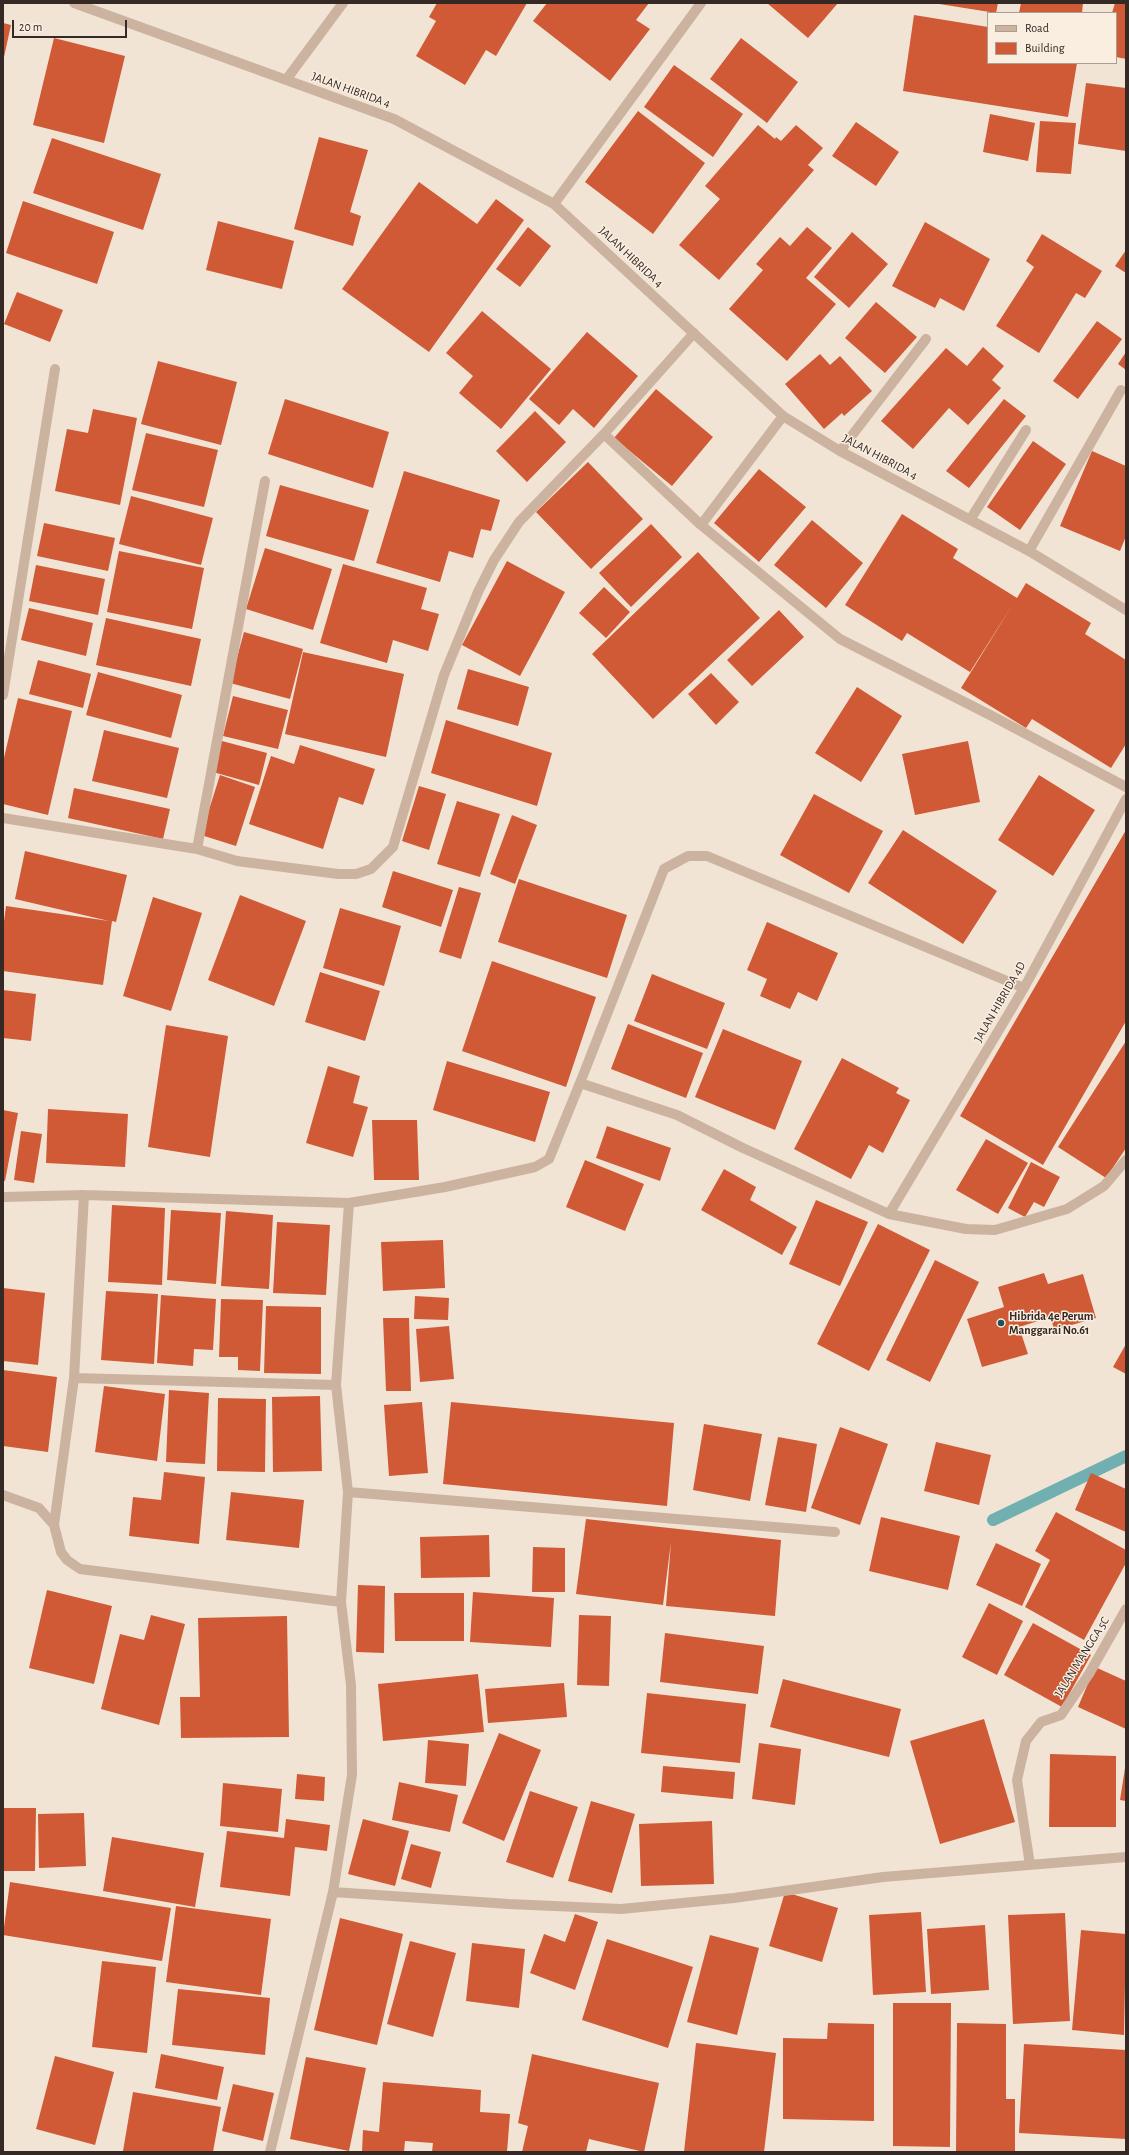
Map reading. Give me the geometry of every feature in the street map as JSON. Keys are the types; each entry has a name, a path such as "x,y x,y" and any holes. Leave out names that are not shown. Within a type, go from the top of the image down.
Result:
{"street":[{"name":"JALAN HIBRIDA 4","path":"74,3 394,119 554,204 784,416 840,451 1029,551 1126,610"},
{"path":"286,80 343,3"},
{"path":"554,204 701,3"},
{"path":"3,818 197,849 237,861 338,874 356,874 371,869 393,847 444,675 482,585 518,522 604,434 694,333"},
{"path":"840,451 926,339"},
{"path":"3,695 55,369"},
{"path":"1029,551 1121,390"},
{"path":"701,526 784,416"},
{"path":"970,520 1026,430"},
{"path":"604,434 701,526 840,639 992,716 1126,788"},
{"path":"197,849 266,480"},
{"name":"JALAN HIBRIDA 4D","path":"888,1214 1024,988 1126,799"},
{"path":"3,1197 84,1195 349,1203 445,1187 535,1167 549,1159 664,869 688,856 707,856 1024,988"},
{"path":"580,1083 677,1115 743,1148 888,1214 966,1230 995,1230 1067,1209 1104,1186 1126,1160"},
{"path":"84,1195 74,1378 54,1525 60,1552 67,1560 80,1569 341,1602"},
{"path":"270,2152 333,1892 352,1776 351,1685 341,1602 348,1492 336,1385 349,1203"},
{"path":"74,1378 336,1385"},
{"path":"348,1492 835,1532"},
{"path":"3,1495 38,1508 54,1525"},
{"name":"JALAN MANGGA 5C","path":"1030,1865 1017,1780 1026,1741 1041,1722 1061,1715 1089,1674 1126,1609"},
{"path":"333,1892 509,1904 621,1909 734,1898 883,1877 1126,1857"}],"building":[{"path":"437,3 527,3 496,56 486,50 465,85 416,56 436,21 429,17"},
{"path":"547,3 649,3 636,20 650,29 610,81 533,21"},
{"path":"767,3 838,3 808,38"},
{"path":"933,3 998,3 996,12"},
{"path":"1021,3 1083,3 1082,12 1019,12"},
{"path":"1115,3 1126,3 1126,59 1117,57 1117,12 1112,12"},
{"path":"914,15 987,27 987,64 1077,64 1068,117 903,91"},
{"path":"3,23 11,25 4,57 3,57"},
{"path":"54,38 125,56 104,143 33,125"},
{"path":"741,38 798,82 767,123 710,79"},
{"path":"674,65 743,114 713,157 644,107"},
{"path":"1086,83 1126,88 1126,151 1078,144"},
{"path":"638,111 705,163 653,234 585,182"},
{"path":"990,114 1035,123 1028,161 983,152"},
{"path":"1040,121 1076,123 1071,174 1036,172"},
{"path":"856,122 899,152 876,186 832,156"},
{"path":"758,125 775,139 776,137 781,141 796,125 823,148 808,165 814,170 719,280 679,245 720,199 705,186"},
{"path":"319,137 368,150 350,212 361,216 353,246 294,229"},
{"path":"52,138 161,174 143,230 33,193"},
{"path":"419,182 477,224 496,199 524,220 429,352 342,289"},
{"path":"23,201 114,232 97,284 6,253"},
{"path":"218,221 294,241 282,289 206,270"},
{"path":"925,222 990,259 964,311 940,298 935,308 892,286"},
{"path":"528,227 551,246 520,287 496,269"},
{"path":"807,227 832,248 806,278 836,304 787,361 729,309 763,270 756,264 780,237 790,246"},
{"path":"852,232 888,264 849,308 814,277"},
{"path":"1042,234 1102,271 1085,298 1076,293 1039,353 996,326 1034,267 1026,261"},
{"path":"1126,250 1126,273 1115,266"},
{"path":"17,292 63,310 50,342 4,324"},
{"path":"876,302 917,337 885,373 845,338"},
{"path":"482,311 551,369 501,429 459,393 473,376 446,353"},
{"path":"1097,321 1122,339 1078,399 1053,381"},
{"path":"587,332 638,376 594,428 573,409 559,425 529,399"},
{"path":"983,347 1004,366 992,380 1001,388 968,425 949,408 913,449 881,421 946,348 967,366"},
{"path":"1126,352 1126,370 1118,364"},
{"path":"820,354 830,365 840,356 872,391 844,416 842,413 824,429 785,384"},
{"path":"158,361 237,382 221,445 141,424"},
{"path":"656,389 713,437 672,486 614,438"},
{"path":"285,399 389,432 373,488 268,454"},
{"path":"1004,399 1026,416 969,488 946,471"},
{"path":"93,409 137,418 120,505 55,491 67,429 88,433"},
{"path":"535,411 566,442 527,482 496,451"},
{"path":"146,433 218,450 204,507 132,490"},
{"path":"1033,441 1066,464 1020,530 987,507"},
{"path":"1092,451 1126,466 1126,536 1120,551 1060,526"},
{"path":"588,462 643,519 591,569 536,512"},
{"path":"759,469 806,507 759,562 714,523"},
{"path":"404,471 500,500 491,531 481,529 473,558 449,551 440,582 376,563"},
{"path":"280,485 369,510 354,561 266,536"},
{"path":"131,496 213,518 201,565 119,544"},
{"path":"902,514 958,549 953,558 1017,598 1026,583 1091,623 1085,634 1126,660 1126,744 1111,768 1032,719 1026,728 961,688 1013,604 970,672 907,633 902,641 845,605"},
{"path":"812,520 863,563 826,608 774,565"},
{"path":"44,523 115,538 108,571 37,556"},
{"path":"651,524 682,557 631,607 599,573"},
{"path":"265,548 332,569 313,630 246,609"},
{"path":"119,551 204,568 192,629 107,612"},
{"path":"698,552 760,618 653,719 592,654"},
{"path":"507,561 565,592 520,676 462,645"},
{"path":"343,564 427,588 421,609 439,614 428,651 393,640 387,663 320,643"},
{"path":"36,565 105,579 98,615 29,601"},
{"path":"604,587 630,612 606,638 579,613"},
{"path":"29,608 93,623 86,656 21,640"},
{"path":"779,610 804,637 752,686 727,660"},
{"path":"106,618 201,639 191,686 96,665"},
{"path":"244,632 303,649 290,699 230,683"},
{"path":"303,652 404,674 386,757 285,734"},
{"path":"38,660 91,674 83,708 29,694"},
{"path":"468,669 529,687 518,726 457,709"},
{"path":"98,672 182,695 171,738 86,715"},
{"path":"711,673 739,702 716,725 688,694"},
{"path":"857,687 902,716 861,782 815,753"},
{"path":"233,696 288,710 278,749 223,736"},
{"path":"18,698 72,711 48,815 3,804 3,762"},
{"path":"446,720 552,753 537,806 431,773"},
{"path":"104,730 179,748 167,798 92,781"},
{"path":"222,741 267,753 259,785 213,772"},
{"path":"968,741 980,802 915,815 902,754"},
{"path":"300,745 375,769 363,805 339,797 323,849 249,824 271,756 294,764"},
{"path":"220,775 255,787 236,846 201,835"},
{"path":"1039,775 1095,810 1053,876 998,840"},
{"path":"419,786 446,794 429,850 402,841"},
{"path":"74,788 170,809 163,839 68,818"},
{"path":"814,794 883,831 849,893 780,855"},
{"path":"457,801 500,814 480,877 437,864"},
{"path":"512,815 537,825 515,884 490,874"},
{"path":"903,830 997,891 963,944 868,883"},
{"path":"1126,830 1126,1021 1043,1165 960,1116"},
{"path":"25,851 127,875 116,922 112,921 103,985 3,971 3,929 6,906 109,921 15,899"},
{"path":"393,871 453,890 441,927 382,907"},
{"path":"519,879 627,915 607,978 498,942"},
{"path":"459,887 481,893 461,959 439,952"},
{"path":"240,895 306,921 274,1006 208,980"},
{"path":"153,897 202,913 171,1011 123,996"},
{"path":"340,908 401,926 384,986 323,968"},
{"path":"767,922 838,953 817,1001 798,992 790,1009 760,996 767,979 747,970"},
{"path":"492,961 596,997 566,1087 462,1051"},
{"path":"320,972 380,991 365,1041 305,1022"},
{"path":"652,974 725,1003 707,1049 634,1021"},
{"path":"3,990 36,994 31,1041 3,1038"},
{"path":"628,1024 703,1053 686,1098 611,1069"},
{"path":"166,1025 228,1036 210,1157 148,1147"},
{"path":"723,1029 802,1061 775,1130 695,1097"},
{"path":"1126,1041 1126,1148 1106,1178 1058,1147"},
{"path":"842,1058 899,1088 896,1093 910,1100 883,1153 869,1145 851,1179 794,1149"},
{"path":"447,1061 550,1092 535,1142 433,1110"},
{"path":"328,1066 360,1076 353,1103 368,1107 353,1157 306,1143"},
{"path":"48,1109 128,1114 125,1167 46,1163"},
{"path":"3,1110 18,1113 5,1181 3,1180"},
{"path":"372,1120 417,1120 419,1180 374,1180"},
{"path":"607,1126 671,1148 660,1181 596,1158"},
{"path":"21,1131 42,1134 34,1183 14,1180"},
{"path":"986,1139 1028,1163 998,1214 956,1190"},
{"path":"585,1160 644,1184 625,1231 566,1207"},
{"path":"1031,1162 1060,1177 1044,1207 1034,1202 1025,1217 1008,1208"},
{"path":"724,1169 756,1187 750,1200 797,1227 782,1255 701,1210"},
{"path":"816,1200 868,1222 840,1286 789,1264"},
{"path":"112,1205 165,1208 162,1285 108,1282"},
{"path":"171,1210 221,1213 216,1284 167,1280"},
{"path":"226,1211 273,1215 269,1289 221,1286"},
{"path":"277,1222 330,1225 326,1295 273,1293"},
{"path":"878,1224 930,1250 869,1371 817,1344"},
{"path":"443,1240 445,1288 383,1291 381,1242"},
{"path":"935,1260 979,1282 930,1382 886,1360"},
{"name":"Hibrida 4e Perum Manggarai No.61","path":"1044,1273 1048,1284 1083,1274 1096,1318 1054,1330 1051,1317 1019,1327 1028,1354 982,1367 967,1319 1004,1307 998,1287"},
{"path":"3,1288 45,1293 38,1365 3,1361"},
{"path":"106,1291 158,1294 154,1364 101,1360"},
{"path":"161,1295 216,1299 213,1350 194,1349 193,1366 157,1363"},
{"path":"415,1296 449,1298 448,1320 414,1319"},
{"path":"221,1299 263,1300 260,1371 238,1370 238,1357 219,1357"},
{"path":"266,1306 321,1307 321,1374 264,1373"},
{"path":"383,1318 409,1318 411,1391 386,1391"},
{"path":"449,1326 454,1379 420,1382 416,1329"},
{"path":"1126,1344 1126,1374 1113,1367"},
{"path":"3,1370 57,1377 48,1452 3,1446"},
{"path":"104,1386 165,1394 157,1461 95,1452"},
{"path":"169,1390 209,1393 205,1464 166,1462"},
{"path":"320,1396 322,1471 273,1472 272,1397"},
{"path":"218,1398 266,1399 265,1472 217,1471"},
{"path":"422,1402 428,1473 389,1476 384,1405"},
{"path":"451,1402 674,1423 667,1506 443,1484"},
{"path":"704,1424 762,1434 750,1501 693,1490"},
{"path":"840,1427 888,1444 860,1525 811,1508"},
{"path":"778,1437 817,1444 806,1512 765,1505"},
{"path":"936,1442 991,1455 979,1505 924,1491"},
{"path":"164,1472 205,1477 199,1544 129,1536 133,1497 161,1500"},
{"path":"1091,1473 1126,1489 1126,1532 1075,1510"},
{"path":"231,1492 304,1500 299,1548 226,1540"},
{"path":"1056,1512 1126,1550 1126,1563 1084,1640 1025,1607 1050,1560 1035,1551"},
{"path":"881,1517 960,1536 948,1590 869,1571"},
{"path":"586,1519 781,1540 775,1616 666,1606 671,1542 663,1605 576,1594"},
{"path":"489,1535 490,1577 421,1578 420,1537"},
{"path":"996,1543 1041,1564 1022,1606 976,1585"},
{"path":"533,1547 565,1548 565,1592 532,1592"},
{"path":"358,1585 385,1586 384,1653 356,1652"},
{"path":"47,1590 112,1606 94,1684 29,1668"},
{"path":"473,1592 554,1598 551,1647 470,1642"},
{"path":"394,1593 464,1593 464,1641 395,1641"},
{"path":"989,1603 1023,1621 997,1675 962,1657"},
{"path":"151,1615 185,1624 159,1725 101,1709 120,1634 144,1640"},
{"path":"579,1615 611,1616 609,1686 577,1685"},
{"path":"287,1616 289,1737 181,1738 180,1697 200,1697 198,1618"},
{"path":"1033,1623 1091,1655 1062,1707 1004,1675"},
{"path":"665,1633 764,1646 758,1694 660,1682"},
{"path":"1095,1667 1126,1681 1126,1729 1078,1707"},
{"path":"478,1674 484,1732 383,1741 378,1684"},
{"path":"783,1679 901,1709 889,1757 770,1727"},
{"path":"564,1683 567,1717 488,1723 485,1689"},
{"path":"647,1693 746,1704 740,1763 641,1753"},
{"path":"984,1719 1015,1822 940,1844 910,1741"},
{"path":"499,1733 541,1750 504,1841 462,1823"},
{"path":"428,1740 469,1744 466,1786 425,1783"},
{"path":"759,1743 801,1749 795,1805 752,1799"},
{"path":"1050,1754 1116,1756 1116,1827 1049,1827"},
{"path":"663,1766 735,1772 733,1799 661,1792"},
{"path":"1126,1768 1126,1801 1120,1800"},
{"path":"297,1774 325,1777 324,1801 295,1799"},
{"path":"399,1782 458,1795 450,1832 392,1820"},
{"path":"223,1783 282,1789 278,1832 220,1826"},
{"path":"530,1791 578,1807 553,1878 506,1862"},
{"path":"591,1801 635,1814 612,1893 568,1881"},
{"path":"3,1808 36,1808 35,1871 3,1871"},
{"path":"84,1813 86,1866 39,1868 38,1814"},
{"path":"286,1819 330,1825 327,1851 295,1847 290,1896 220,1887 227,1831 284,1838"},
{"path":"363,1819 409,1831 395,1886 348,1874"},
{"path":"712,1821 714,1884 641,1886 639,1824"},
{"path":"112,1837 204,1853 195,1907 103,1891"},
{"path":"411,1844 441,1852 431,1888 401,1879"},
{"path":"10,1882 171,1908 162,1961 3,1935"},
{"path":"785,1892 838,1908 822,1962 769,1946"},
{"path":"176,1906 271,1919 261,1995 166,1982"},
{"path":"921,1912 926,1992 873,1995 869,1915"},
{"path":"1065,1913 1070,2021 1013,2024 1008,1915"},
{"path":"575,1914 598,1922 575,1990 530,1973 544,1934 565,1942"},
{"path":"340,1918 403,1934 377,2045 314,2030"},
{"path":"985,1925 989,1990 931,1994 927,1929"},
{"path":"1081,1930 1126,1934 1124,2035 1072,2030"},
{"path":"710,1935 759,1948 737,2035 687,2022"},
{"path":"607,1939 693,1967 668,2048 582,2020"},
{"path":"410,1941 456,1953 433,2037 387,2024"},
{"path":"472,1943 525,1949 519,2008 466,2001"},
{"path":"102,1961 156,1967 147,2053 92,2047"},
{"path":"178,1989 270,1998 265,2055 172,2045"},
{"path":"893,2003 951,2003 950,2147 893,2146"},
{"path":"828,2023 874,2024 874,2121 783,2119 783,2038 827,2039"},
{"path":"957,2023 1006,2024 1006,2099 1015,2099 1015,2152 956,2152"},
{"path":"696,2043 776,2053 764,2152 684,2152"},
{"path":"1024,2044 1126,2050 1126,2139 1019,2133"},
{"path":"161,2054 224,2067 217,2100 155,2088"},
{"path":"532,2054 659,2083 644,2152 589,2139 586,2152 522,2152 528,2126 518,2123"},
{"path":"55,2056 114,2072 95,2145 36,2129"},
{"path":"306,2057 366,2068 349,2151 290,2139"},
{"path":"383,2082 481,2090 480,2112 510,2114 507,2152 432,2152 433,2143 405,2141 404,2152 362,2152 363,2130 379,2132"},
{"path":"233,2084 274,2093 263,2141 222,2131"},
{"path":"133,2092 221,2107 213,2152 123,2151"}],"waterway":[{"path":"993,1520 1126,1456"}],"place":[{"name":"Hibrida 4e Perum Manggarai No.61","path":"1001,1323"}]}
